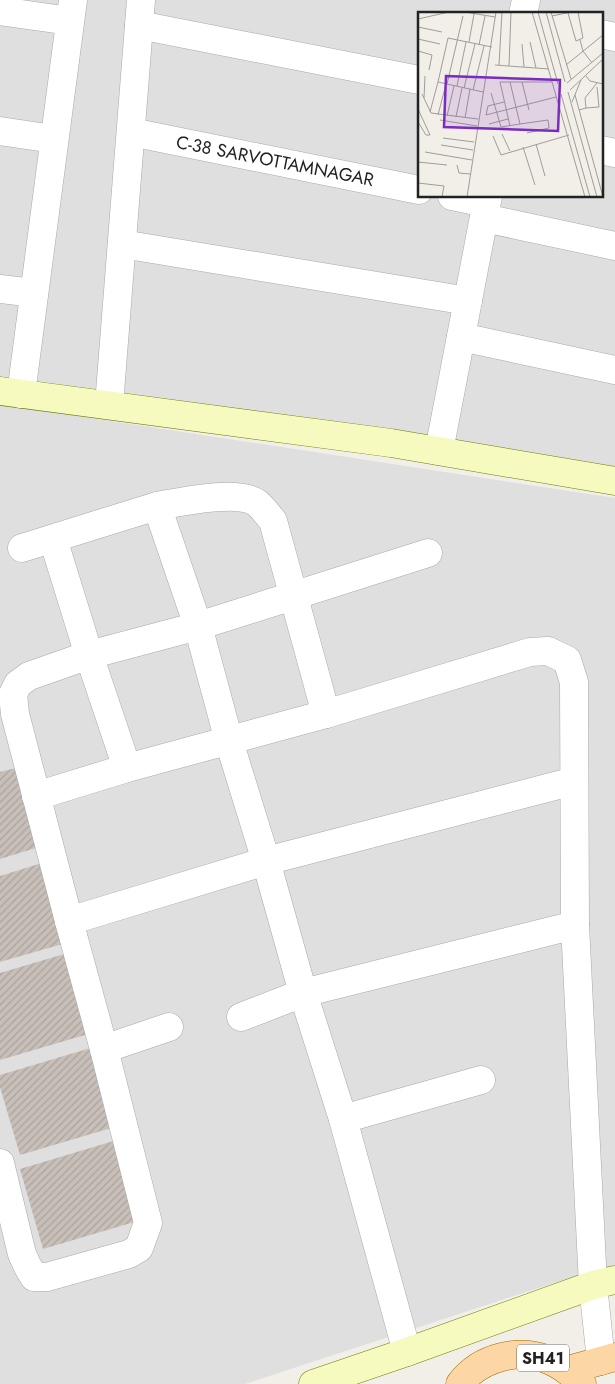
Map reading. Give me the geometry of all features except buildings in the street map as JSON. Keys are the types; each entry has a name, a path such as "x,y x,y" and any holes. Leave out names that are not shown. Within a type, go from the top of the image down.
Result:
{"main road":[{"name":"SH41","path":"460,1384 480,1366 497,1358 515,1354 534,1355 551,1361 575,1377 608,1359"}],"street":[{"path":"0,11 72,11 34,293 11,392 391,443 615,481"},
{"path":"109,405 140,12 418,80"},
{"path":"602,34 615,37"},
{"path":"0,130 54,139"},
{"name":"C-38 SARVOTTAMNAGAR","path":"131,132 418,190"},
{"path":"602,150 615,153"},
{"path":"459,198 615,246"},
{"path":"439,451 486,206"},
{"path":"122,244 468,301"},
{"path":"0,289 34,293"},
{"path":"461,337 615,370"},
{"path":"22,548 157,506 202,498 237,497 256,502 273,521 326,714"},
{"path":"157,506 198,626 229,741 266,861 303,993 343,1119 407,1352"},
{"path":"53,539 127,768"},
{"path":"0,1163 22,1254 34,1276 47,1277 129,1254 139,1248 148,1223 15,714 14,694 18,684 29,676 89,655 198,626 428,553"},
{"path":"36,796 127,768 326,714 530,652 548,651 567,660 574,682 575,925 604,1282 608,1359"},
{"path":"69,921 266,861 574,781"},
{"path":"241,1017 303,993 575,925"},
{"path":"104,1049 170,1027"},
{"path":"343,1119 481,1080"},
{"path":"313,1384 604,1282"}],"shaded area":[{"path":"0,0 615,0 615,487 0,398"},
{"path":"0,404 615,498 615,1265 572,1277 245,1384 0,1384"}]}
